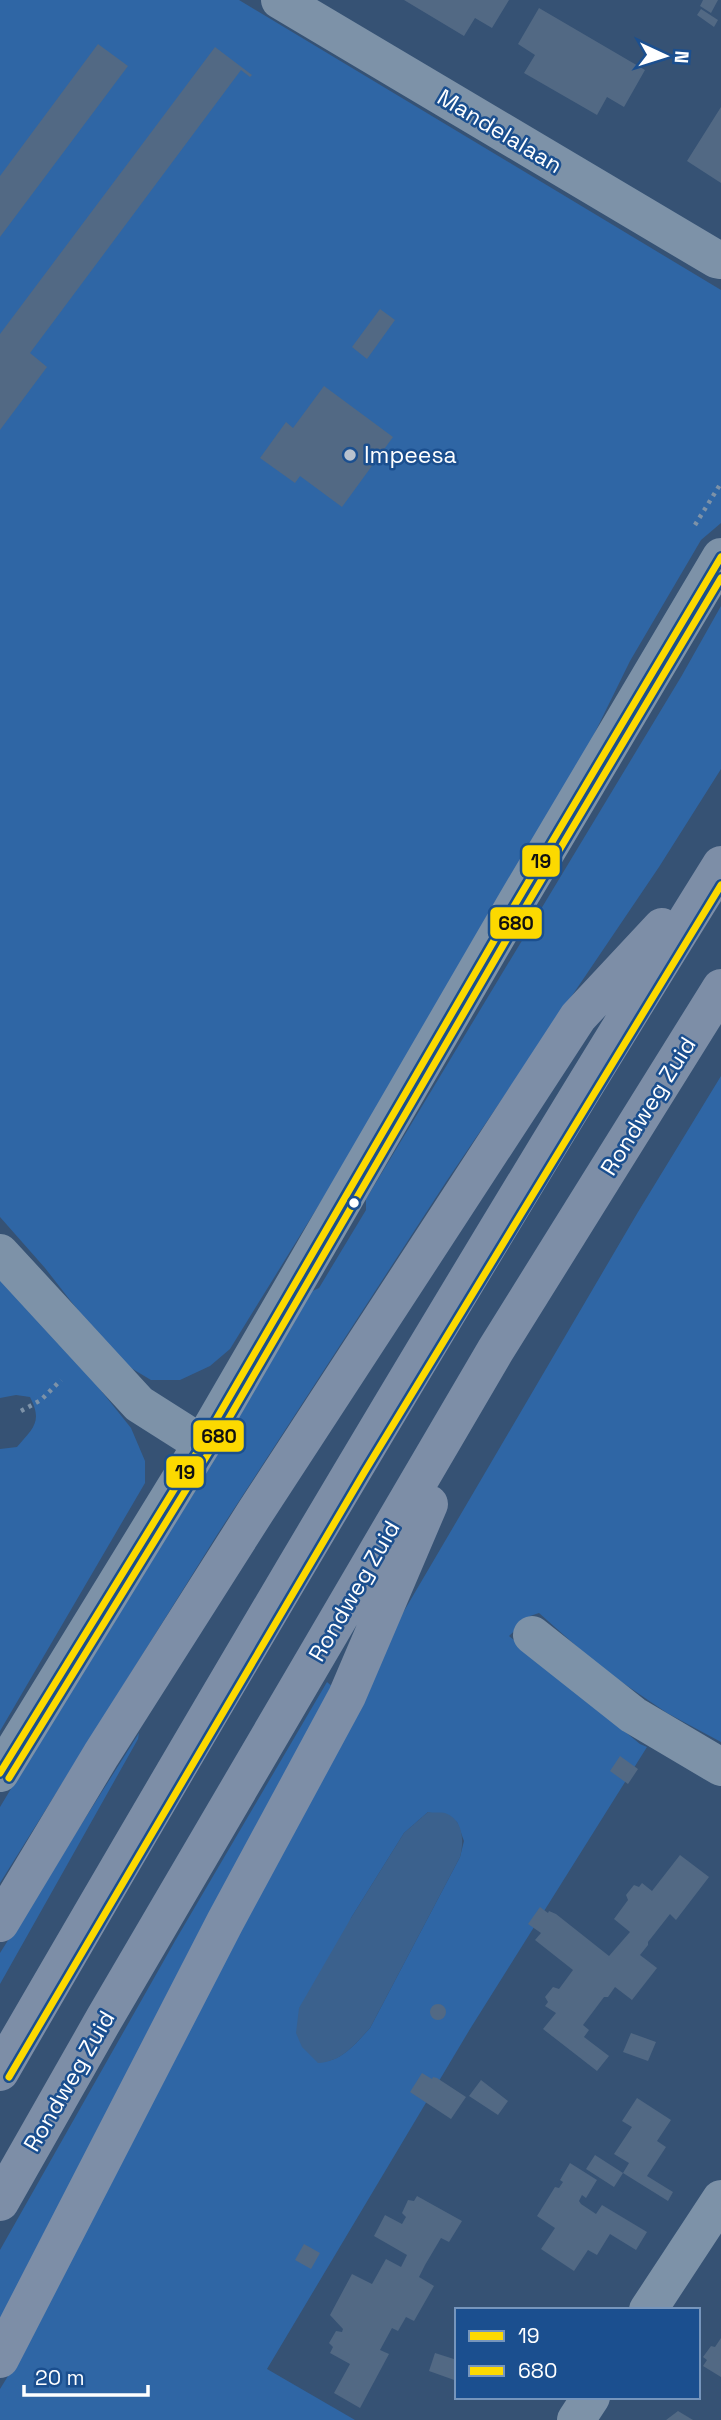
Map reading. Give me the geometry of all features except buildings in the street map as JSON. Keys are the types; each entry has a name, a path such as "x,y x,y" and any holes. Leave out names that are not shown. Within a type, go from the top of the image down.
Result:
{"main road":[{"path":"0,1923 101,1755 256,1511 578,1017 720,866"},
{"path":"0,2072 352,1469 546,1147 720,866"},
{"name":"Rondweg Zuid","path":"0,2202 104,2019 495,1351 721,988"},
{"path":"0,2359 225,1922 347,1696 495,1351"}],"street":[{"name":"Mandelalaan","path":"280,0 721,260"},
{"path":"0,1773 202,1444 517,901 721,557"},
{"path":"0,1253 139,1404 202,1444"},
{"path":"532,1635 633,1715 721,1767"},
{"path":"649,2308 721,2199"},
{"path":"576,2420 590,2399"}],"path":[{"path":"21,1411 41,1400 90,1353"}],"shaded area":[{"path":"0,0 239,0 721,290 721,523 701,540 630,661 577,769 383,1101 230,1349 210,1366 180,1380 151,1380 116,1359 45,1268 0,1217"},
{"path":"721,606 721,769 659,867 446,1182 217,1535 0,1883 0,1807 310,1292 319,1288 366,1210 366,1199 681,677"},
{"path":"721,1076 721,1742 667,1713 601,1668 539,1613 530,1616 509,1636 647,1747 470,2029 267,2369 355,2420 0,2420 0,2389 32,2337 397,1623 638,1212","holes":["428,1812 457,1822 464,1841 460,1857 370,2028 341,2055 318,2062 351,1918 404,1833"]},
{"path":"0,1273 75,1358 131,1428 145,1461 145,1483 0,1731 0,1449 17,1447 32,1429 36,1413 30,1397 16,1395 0,1398"},
{"path":"327,1682 334,1688 0,2327 0,2250 175,1941"},
{"path":"139,1733 138,1739 0,1984 0,1953"},
{"path":"428,1812 445,1813 456,1821 462,1838 460,1857 370,2028 341,2056 318,2063 302,2047 296,2033 299,2008 404,1833"}],"transit line":[{"name":"19","path":"0,1773 202,1444 517,901 721,557"},
{"name":"680","path":"9,1778 211,1449 526,906 721,578"},
{"name":"680","path":"9,2077 365,1471 721,885"}],"place":[{"name":"Impeesa","path":"350,455"}]}
